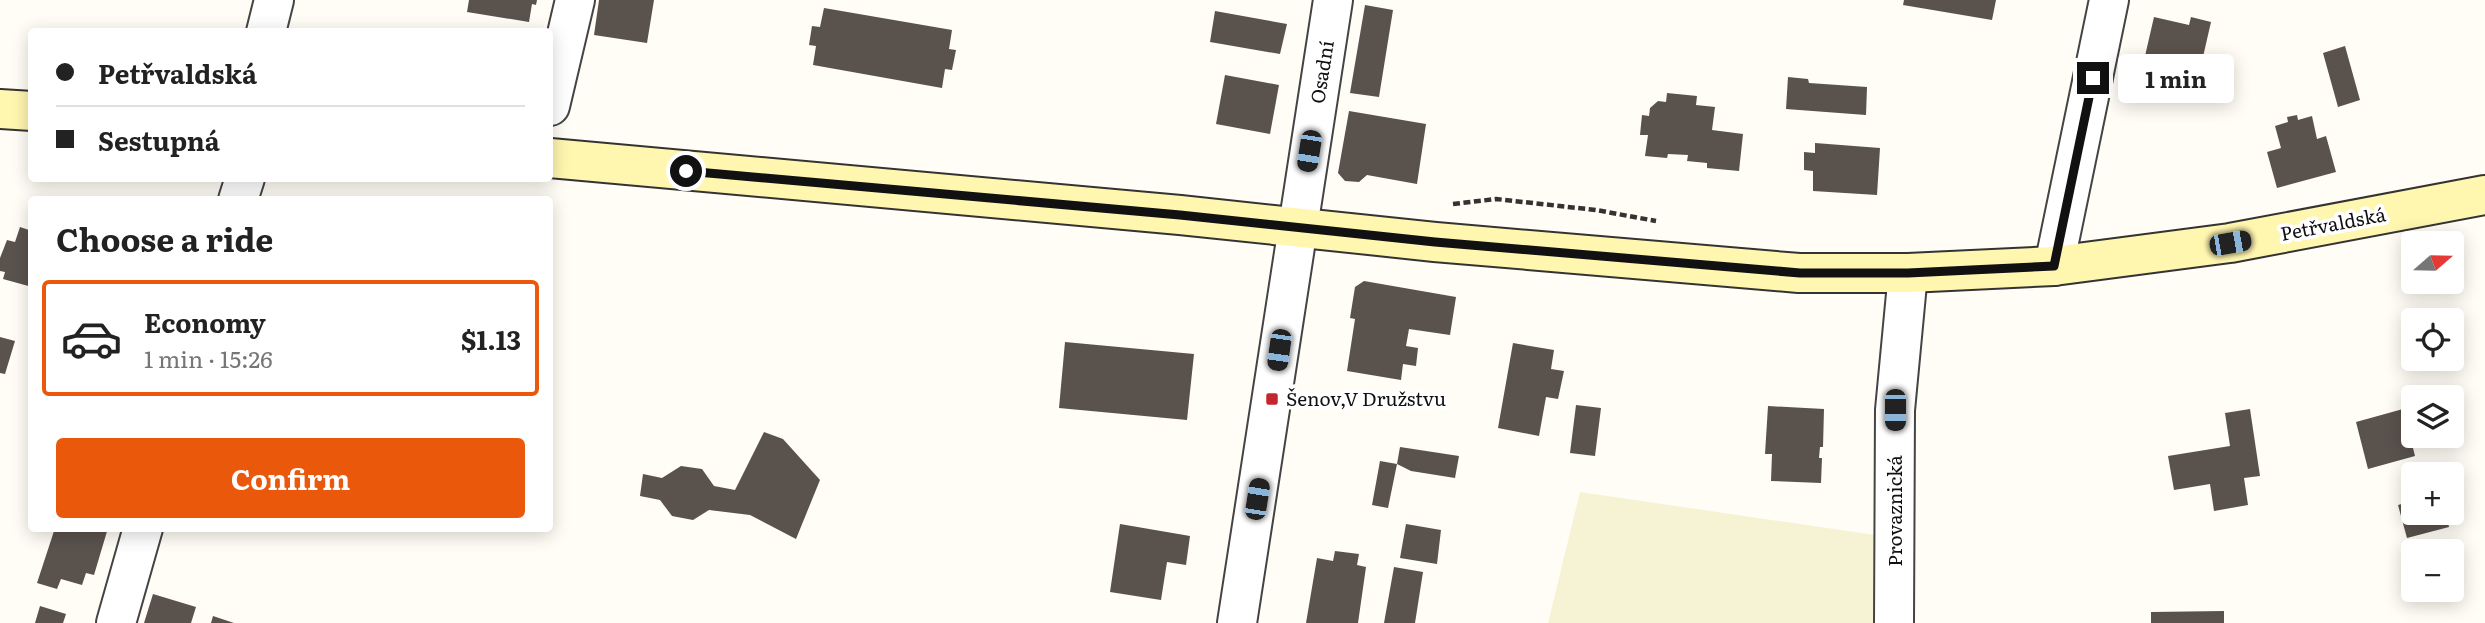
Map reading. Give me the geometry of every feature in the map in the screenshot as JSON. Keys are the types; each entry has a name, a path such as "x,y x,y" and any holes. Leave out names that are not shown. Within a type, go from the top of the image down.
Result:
{"main road":[{"path":"0,108 28,111"},
{"name":"Petřvaldská","path":"553,158 1435,242 1800,273 1908,273 2054,266 2230,243 2485,195"}],"street":[{"path":"267,28 274,0"},
{"path":"553,93 575,0"},
{"name":"Osadní","path":"1237,623 1333,0"},
{"path":"2054,266 2109,0"},
{"name":"Provaznická","path":"1894,623 1895,410 1908,273"},
{"path":"116,623 142,532"}],"shaded area":[{"path":"1580,492 1875,535 1874,623 1548,623"}],"building":[{"path":"469,0 537,0 536,5 532,4 529,22 467,12"},
{"path":"599,0 654,0 647,43 594,35"},
{"path":"1904,0 1996,0 1992,20 1903,5"},
{"path":"1365,5 1393,10 1379,97 1350,93"},
{"path":"824,8 952,30 949,49 956,50 952,70 945,69 942,88 813,65 816,46 809,45 812,26 820,27"},
{"path":"1215,11 1287,24 1280,54 1210,42"},
{"path":"2154,17 2189,25 2191,17 2211,22 2197,83 2142,69"},
{"path":"2345,46 2360,100 2338,107 2323,53"},
{"path":"1225,75 1279,85 1270,134 1216,124"},
{"path":"1788,77 1808,79 1809,83 1867,87 1866,115 1786,109"},
{"path":"1667,93 1697,96 1696,105 1715,107 1712,130 1743,134 1739,171 1707,168 1707,163 1687,161 1688,155 1668,154 1667,158 1645,156 1648,135 1640,135 1642,115 1649,116 1650,108 1658,101 1666,102"},
{"path":"1349,111 1426,124 1417,184 1367,175 1359,182 1345,181 1338,173"},
{"path":"2297,115 2298,120 2312,116 2317,139 2326,136 2336,172 2277,188 2267,152 2281,148 2275,126 2288,122 2287,117"},
{"path":"1815,143 1880,148 1877,195 1813,191 1813,171 1804,170 1804,152 1815,153"},
{"path":"20,227 28,230 28,286 3,279 5,272 0,271 0,258 7,240 15,242"},
{"path":"1364,281 1456,297 1450,335 1409,329 1406,346 1418,348 1416,366 1403,364 1401,380 1347,371 1355,319 1350,318 1355,287"},
{"path":"0,337 15,341 5,374 0,373"},
{"path":"1065,342 1194,354 1187,420 1059,408"},
{"path":"1513,343 1554,350 1551,369 1564,371 1558,399 1546,397 1539,436 1498,428"},
{"path":"1576,405 1601,408 1595,456 1570,453"},
{"path":"1768,406 1824,409 1823,447 1820,447 1819,458 1822,458 1821,483 1771,481 1772,454 1765,454"},
{"path":"2250,409 2260,476 2244,478 2248,505 2214,511 2210,484 2174,490 2168,456 2230,446 2225,413"},
{"path":"2401,410 2401,448 2413,448 2415,456 2368,469 2356,422"},
{"path":"764,432 783,439 820,480 796,539 750,515 709,510 693,520 672,516 660,500 640,496 643,474 662,478 681,466 702,469 714,486 735,490"},
{"path":"1400,447 1459,456 1455,478 1411,471 1397,464"},
{"path":"1380,461 1397,464 1388,508 1372,505"},
{"path":"1120,524 1190,536 1186,565 1167,562 1161,600 1110,592"},
{"path":"1406,524 1441,530 1437,564 1400,558"},
{"path":"2403,525 2449,525 2449,527 2407,538"},
{"path":"54,532 107,532 94,575 86,573 82,585 61,579 57,589 37,583"},
{"path":"1335,551 1359,554 1357,565 1366,567 1358,623 1306,623 1317,558 1333,561"},
{"path":"1394,567 1423,572 1415,623 1384,623"},
{"path":"153,594 196,607 191,623 144,623"},
{"path":"40,606 66,614 63,623 35,623"},
{"path":"2224,611 2224,623 2151,623 2151,612"},
{"path":"213,616 234,623 211,623"}],"place":[{"name":"Šenov,V Družstvu","path":"1272,399"}],"route":[{"path":"686,171 1180,215 1435,242 1800,273 1908,273 2054,266 2093,78"}]}
